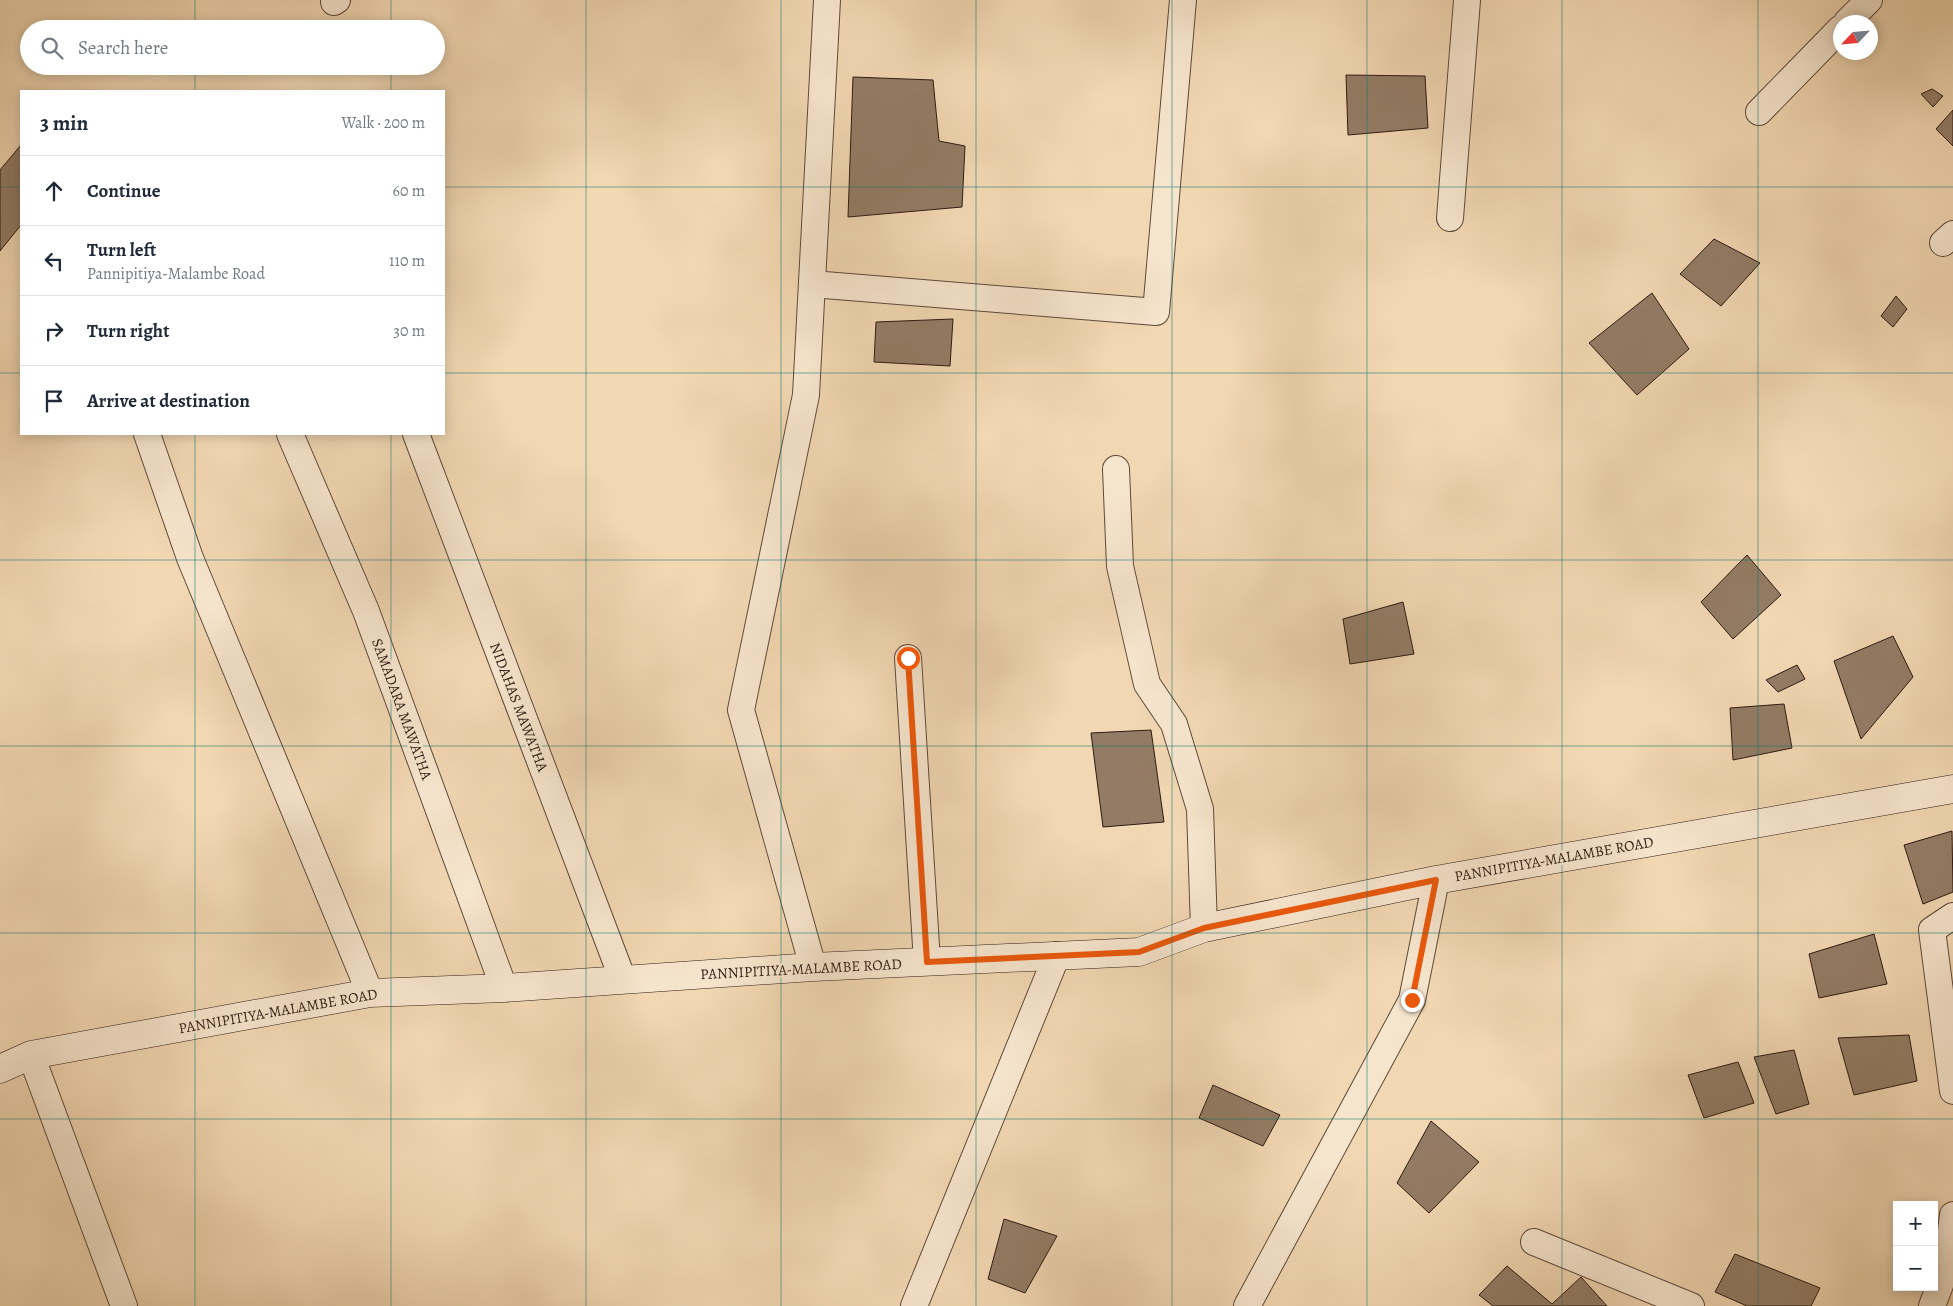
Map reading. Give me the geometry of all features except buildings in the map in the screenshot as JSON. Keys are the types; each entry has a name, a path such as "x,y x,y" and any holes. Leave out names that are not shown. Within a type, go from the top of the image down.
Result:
{"street":[{"path":"813,967 741,710 806,395 827,0"},
{"path":"812,284 1156,312 1183,0"},
{"path":"1450,218 1467,0"},
{"path":"1854,15 1869,0"},
{"path":"1758,112 1833,36"},
{"path":"147,435 190,558 370,993"},
{"name":"SAMADARA MAWATHA","path":"290,435 366,611 504,988"},
{"name":"NIDAHAS MAWATHA","path":"416,435 622,980"},
{"path":"1116,469 1120,566 1147,684 1174,724 1200,809 1204,928"},
{"path":"908,658 927,962"},
{"name":"PANNIPITIYA-MALAMBE ROAD","path":"0,1069 31,1055 370,993 504,988 813,967 1139,952 1204,928 1436,880 1953,790"},
{"path":"1247,1306 1412,1000 1436,880"},
{"path":"1953,916 1932,930 1953,1091"},
{"path":"914,1306 1057,955"},
{"path":"31,1055 124,1306"},
{"path":"1932,1306 1946,1269 1953,1215"},
{"path":"1534,1242 1691,1306"}],"route":[{"path":"908,658 927,962 1139,952 1204,928 1436,880 1412,1000"}]}
